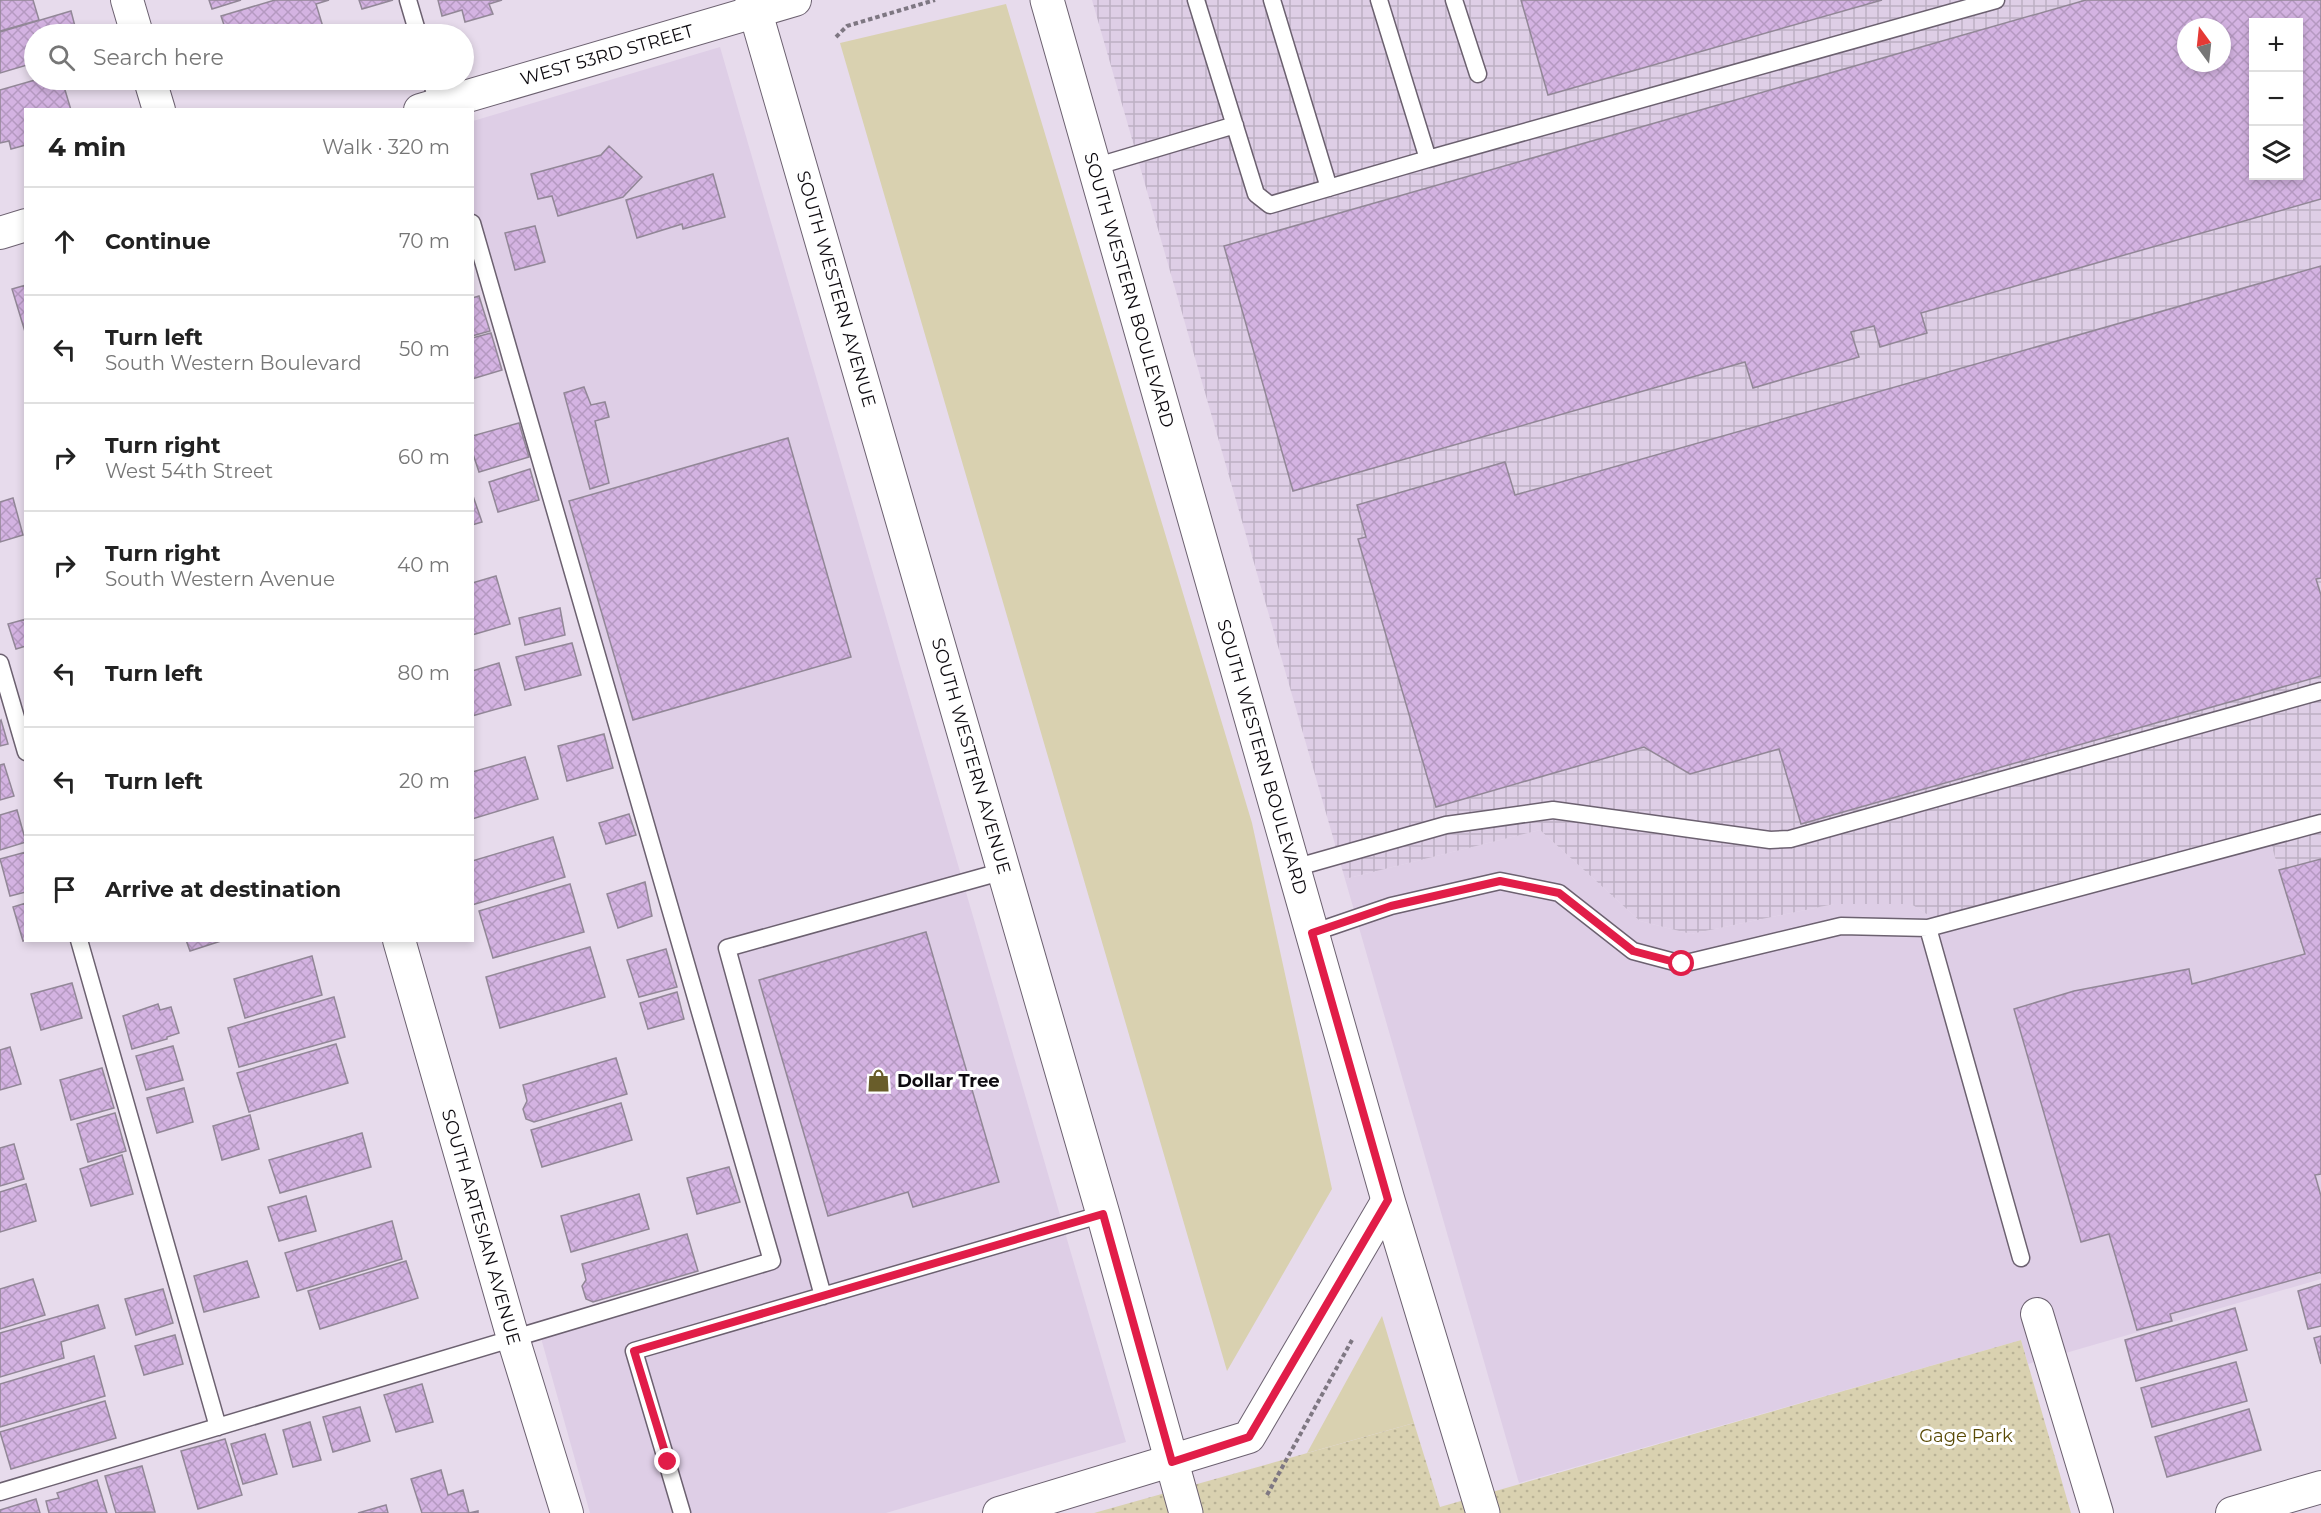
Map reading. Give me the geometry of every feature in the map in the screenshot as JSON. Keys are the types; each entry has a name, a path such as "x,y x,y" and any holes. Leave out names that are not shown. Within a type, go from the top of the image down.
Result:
{"street":[{"path":"127,0 134,24"},
{"name":"WEST 53RD STREET","path":"474,89 754,6 795,0"},
{"name":"SOUTH WESTERN BOULEVARD","path":"1047,0 1388,1200 1483,1513"},
{"name":"SOUTH WESTERN AVENUE","path":"754,6 1103,1214 1186,1513"},
{"path":"153,90 158,108"},
{"name":"WEST 53RD STREET","path":"432,101 469,90"},
{"path":"0,232 24,226"},
{"name":"SOUTH ARTESIAN AVENUE","path":"400,942 513,1338 567,1513"},
{"path":"999,1513 1249,1437 1388,1200"},
{"path":"2037,1314 2097,1513"},
{"path":"2232,1513 2321,1487"}],"lane":[{"path":"408,0 415,24"},
{"path":"1196,0 1256,194 1270,206 1428,159 1996,0"},
{"path":"1272,0 1329,188"},
{"path":"1379,0 1428,159"},
{"path":"1454,0 1478,74"},
{"path":"1094,166 1235,126"},
{"path":"0,1492 772,1261 474,230"},
{"path":"0,663 24,745"},
{"path":"1294,868 1446,825 1552,810 1770,840 1790,839 2321,692"},
{"path":"1312,933 1391,906 1500,881 1559,893 1633,951 1682,964 1841,926 1928,928 2321,823"},
{"path":"823,1296 727,948 1004,871"},
{"path":"1928,928 2021,1258"},
{"path":"80,942 218,1427"},
{"path":"682,1513 634,1351 1103,1214"}],"path":[{"path":"836,37 847,26 935,0"},
{"path":"1267,1494 1353,1339"}],"shaded area":[{"path":"1092,0 2321,0 2321,1014 2269,837 1942,924 1911,904 1834,904 1691,934 1640,921 1540,830 1345,879"},
{"path":"720,47 1126,1442 886,1513 590,1513 539,1331 771,1261 474,226 474,121"},
{"path":"1540,830 1640,921 1691,934 1834,904 1911,904 1942,924 2269,837 2321,1014 2321,1279 2028,1364 2021,1340 1519,1483 1345,879"}],"green space":[{"path":"1006,4 1252,823 1332,1189 1227,1371 840,43"},
{"path":"1382,1316 1414,1423 1307,1453"},
{"name":"Gage Park","path":"2021,1340 2071,1513 1094,1513 1414,1423 1440,1507"}],"building":[{"path":"0,0 33,0 39,20 0,31"},
{"path":"209,0 241,0 212,9"},
{"path":"275,0 329,0 316,4 322,24 224,24 221,16"},
{"path":"359,0 393,0 362,9"},
{"path":"438,0 502,0 489,4 493,14 465,22 462,10 442,16"},
{"path":"1521,0 1882,0 1548,95"},
{"path":"2086,0 2321,0 2321,199 1921,313 1927,333 1880,347 1874,326 1851,332 1859,357 1753,388 1745,362 1293,491 1224,246"},
{"path":"71,11 74,24 27,24"},
{"path":"24,25 24,66 0,73 0,32"},
{"path":"24,83 24,90 65,90 70,108 24,108 24,146 11,149 9,141 0,143 0,90"},
{"path":"609,146 642,177 623,197 558,216 552,196 538,199 531,174 601,155"},
{"path":"713,174 725,217 683,229 682,224 637,238 626,200"},
{"path":"535,226 545,262 515,270 505,233"},
{"path":"2321,266 2321,578 2316,579 2321,595 2321,676 1801,824 1779,749 1690,774 1644,747 1436,807 1358,539 1366,537 1357,505 1505,462 1515,495"},
{"path":"24,286 24,328 12,289"},
{"path":"479,296 490,331 474,335 474,297"},
{"path":"491,333 502,370 474,378 474,337"},
{"path":"584,387 591,405 605,402 609,417 595,421 609,483 590,489 564,393"},
{"path":"519,423 529,457 479,472 474,457 474,435"},
{"path":"788,438 851,657 633,720 569,501"},
{"path":"530,469 539,500 498,512 489,482"},
{"path":"13,498 23,535 0,542 0,502"},
{"path":"474,499 482,522 474,524"},
{"path":"496,576 510,624 474,634 474,582"},
{"path":"560,608 565,635 525,645 519,618"},
{"path":"24,620 24,647 16,649 8,624"},
{"path":"572,643 581,675 525,690 516,657"},
{"path":"499,663 511,705 474,715 474,670"},
{"path":"0,721 8,744 0,746"},
{"path":"604,734 613,768 567,781 558,746"},
{"path":"525,757 538,799 474,818 474,771"},
{"path":"4,764 14,796 0,800 0,765"},
{"path":"17,810 24,843 0,850 0,815"},
{"path":"629,814 636,835 606,844 599,823"},
{"path":"553,837 565,877 474,904 474,860"},
{"path":"24,853 24,892 10,896 0,859"},
{"path":"2321,859 2321,1174 2315,1175 2321,1196 2321,1272 2170,1314 2172,1321 2137,1330 2109,1234 2081,1242 2014,1009 2074,991 2189,969 2192,984 2305,954 2279,870"},
{"path":"645,882 652,916 618,928 607,894"},
{"path":"570,884 584,932 493,958 479,911"},
{"path":"24,904 24,941 23,941 13,907"},
{"name":"Dollar Tree","path":"926,932 999,1182 913,1207 908,1192 828,1216 759,980"},
{"path":"187,942 218,942 190,951"},
{"path":"590,947 605,997 500,1028 486,977"},
{"path":"666,949 677,987 639,997 627,960"},
{"path":"312,956 322,995 245,1018 234,979"},
{"path":"72,983 82,1018 41,1030 31,994"},
{"path":"677,992 684,1019 648,1029 640,1003"},
{"path":"334,997 345,1037 239,1067 228,1028"},
{"path":"158,1004 160,1010 171,1007 179,1033 167,1039 132,1049 123,1016"},
{"path":"336,1044 348,1083 249,1112 237,1073"},
{"path":"173,1046 183,1080 146,1090 136,1056"},
{"path":"10,1047 21,1084 0,1090 0,1050"},
{"path":"616,1058 627,1094 534,1122 526,1119 523,1109 527,1101 523,1085"},
{"path":"102,1068 114,1108 71,1120 60,1080"},
{"path":"184,1088 193,1122 157,1133 147,1098"},
{"path":"621,1103 632,1140 542,1167 531,1130"},
{"path":"115,1113 126,1151 88,1162 77,1124"},
{"path":"250,1115 259,1149 222,1160 213,1126"},
{"path":"362,1133 371,1167 280,1193 269,1160"},
{"path":"14,1144 24,1179 0,1186 0,1148"},
{"path":"122,1155 133,1194 91,1206 80,1169"},
{"path":"729,1167 740,1202 697,1214 687,1178"},
{"path":"26,1184 36,1221 0,1232 0,1192"},
{"path":"639,1194 649,1229 571,1252 561,1216"},
{"path":"306,1196 316,1231 279,1241 268,1207"},
{"path":"392,1221 402,1259 297,1291 285,1253"},
{"path":"687,1234 698,1271 593,1302 586,1299 582,1286 586,1280 582,1264"},
{"path":"247,1261 259,1297 204,1312 194,1276"},
{"path":"406,1261 418,1298 320,1329 308,1291"},
{"path":"33,1279 45,1315 0,1329 0,1289"},
{"path":"2321,1284 2321,1326 2308,1329 2298,1291"},
{"path":"163,1289 173,1323 136,1335 125,1299"},
{"path":"98,1305 105,1328 61,1342 64,1358 0,1377 0,1333"},
{"path":"2235,1308 2247,1350 2136,1381 2125,1340"},
{"path":"175,1335 183,1364 144,1375 135,1346"},
{"path":"2321,1336 2321,1364 2314,1338"},
{"path":"94,1356 105,1396 0,1427 0,1384"},
{"path":"2236,1362 2247,1401 2152,1427 2141,1388"},
{"path":"422,1384 433,1422 396,1432 384,1395"},
{"path":"105,1401 116,1438 11,1469 0,1432"},
{"path":"360,1407 370,1441 333,1452 323,1417"},
{"path":"2249,1409 2261,1450 2167,1477 2155,1437"},
{"path":"310,1422 321,1460 293,1467 283,1430"},
{"path":"265,1434 277,1474 243,1484 231,1444"},
{"path":"225,1439 242,1495 198,1509 181,1451"},
{"path":"142,1466 155,1512 116,1513 105,1476"},
{"path":"441,1470 448,1495 463,1490 469,1513 422,1513 411,1479"},
{"path":"97,1480 107,1513 49,1513 46,1501 59,1498 57,1493"},
{"path":"36,1499 40,1513 0,1513 0,1510"},
{"path":"386,1505 388,1513 358,1513"}],"place":[{"name":"Dollar Tree","path":"879,1081"}],"route":[{"path":"668,1462 634,1351 1103,1214 1172,1462 1249,1437 1388,1200 1312,933 1391,906 1500,881 1559,893 1633,951 1682,964"}]}
